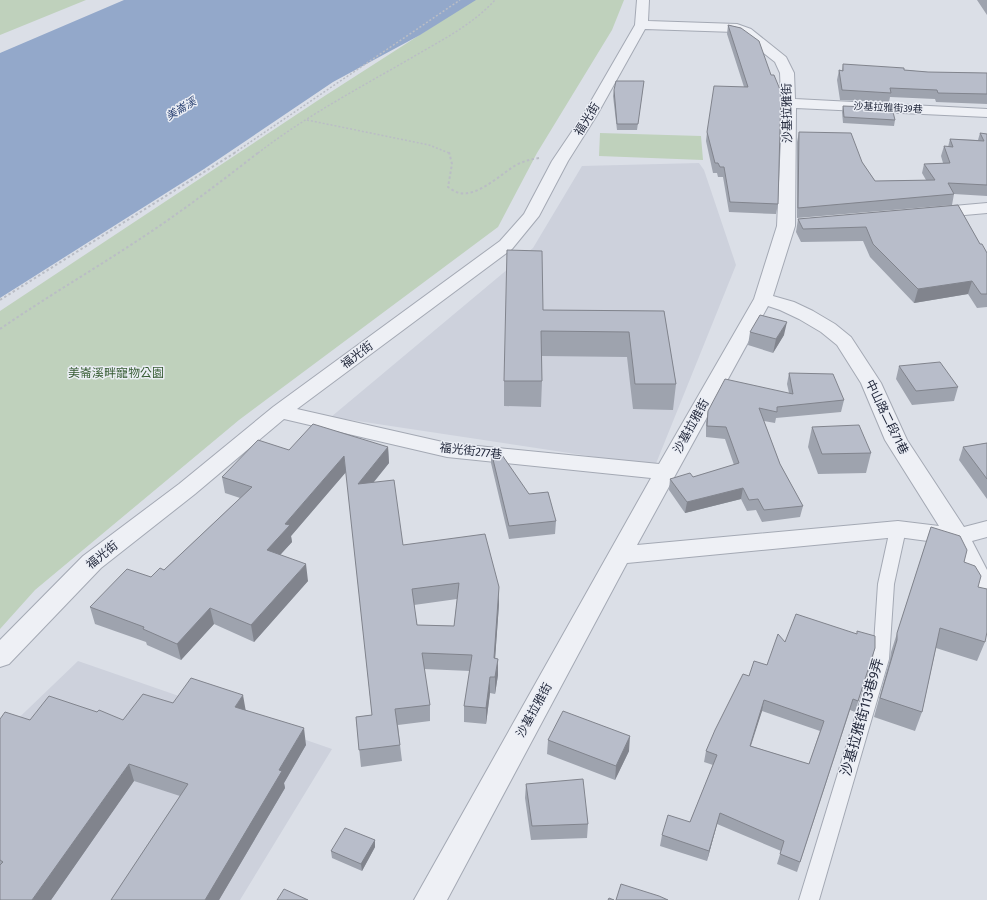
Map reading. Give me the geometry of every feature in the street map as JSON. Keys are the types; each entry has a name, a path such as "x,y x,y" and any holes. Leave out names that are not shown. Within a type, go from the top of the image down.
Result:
{"street":[{"name":"福光街","path":"0,657 92,562 187,488 280,412 506,245 531,216 560,161 590,115 641,24 643,0"},
{"name":"沙基拉雅街","path":"430,900 619,554 763,298 794,225 787,73 781,60 746,32 737,28 724,26 641,24"},
{"name":"沙基拉雅街39巷","path":"788,103 987,113"},
{"path":"918,214 987,208"},
{"name":"中山路二段71巷","path":"763,298 788,306 806,315 828,328 844,341 871,383 896,440 958,538 987,594"},
{"name":"福光街277巷","path":"280,412 447,450 665,472"},
{"path":"619,554 898,530 958,538 987,529"}],"lane":[{"name":"沙基拉雅街113巷9弄","path":"809,900 881,659 886,584 898,530"}],"path":[{"path":"0,300 218,164 460,0"},
{"path":"0,329 146,236 204,195 268,145 306,120 410,57 458,31 484,12 495,0"},
{"path":"306,120 429,145 449,152 452,164 448,187 454,192 468,193 486,186 519,162 535,158 560,161"}],"shaded area":[{"path":"699,163 704,170 736,265 655,466 331,417 533,248 582,166"},
{"path":"78,661 332,749 240,900 0,900 2,734"}],"green space":[{"path":"0,0 86,0 0,35"},
{"name":"美崙溪畔寵物公園","path":"474,0 624,0 612,30 537,153 498,227 239,420 35,590 0,629 0,311 323,97"},
{"path":"600,133 701,136 703,160 599,156"}],"water":[{"name":"美崙溪","path":"124,0 476,0 420,35 333,82 204,169 0,298 0,53"}],"building":[{"path":"728,25 741,28 759,41 771,75 774,75 781,92 778,204 730,202 724,167 720,167 718,163 715,163 707,132 714,86 748,87"},
{"path":"843,64 904,68 904,70 928,72 987,73 987,94 938,93 937,90 890,88 891,93 842,90 839,70 843,71"},
{"path":"616,81 644,81 638,124 617,124 614,90"},
{"path":"843,106 892,108 895,120 844,117"},
{"path":"799,132 851,133 862,162 875,181 935,180 924,164 950,163 944,146 953,147 950,139 984,141 980,133 987,134 987,185 948,183 954,194 798,208"},
{"path":"958,205 980,244 982,244 987,253 987,294 981,294 972,281 918,289 873,244 866,227 803,229 798,219"},
{"path":"507,250 542,251 543,310 664,311 676,384 635,384 629,332 541,331 542,381 504,381"},
{"path":"760,315 787,322 776,339 750,332"},
{"path":"940,362 958,387 916,391 899,366"},
{"path":"789,373 833,374 844,400 777,407 777,412 759,408 780,464 803,506 764,510 758,499 749,500 743,488 687,502 670,479 690,473 693,477 739,463 726,427 707,426 708,411 725,379 793,394"},
{"path":"313,424 388,447 358,484 394,480 403,545 485,534 499,587 494,658 498,659 495,677 490,677 486,708 464,706 472,655 422,653 430,705 395,709 400,745 359,750 356,717 372,715 344,456 285,524 290,525 267,550 306,564 251,625 210,608 177,644 143,629 144,627 90,607 127,569 151,577 160,568 164,570 252,487 222,477 258,440 289,450","holes":["459,583 454,626 417,625 412,589"]},
{"path":"859,425 871,453 822,454 812,427"},
{"path":"987,443 987,479 963,447"},
{"path":"491,451 500,452 529,494 548,492 556,521 509,526"},
{"path":"931,527 960,536 967,550 964,562 975,566 981,576 978,587 987,589 987,632 985,642 940,628 922,712 880,698 897,640 897,633"},
{"path":"796,614 857,634 857,631 875,636 875,648 858,701 853,699 800,862 780,854 784,841 720,813 709,851 662,835 668,815 690,822 717,755 706,751 743,674 749,676 754,661 767,665 778,634 785,642","holes":["764,700 824,721 809,764 750,746"]},
{"path":"191,678 243,695 235,707 304,728 279,770 282,771 205,900 111,900 188,784 129,764 32,900 0,900 0,865 3,862 0,860 0,719 5,712 30,720 49,696 97,712 99,710 123,720 143,694 173,703"},
{"path":"563,711 630,736 616,766 548,740"},
{"path":"583,779 588,824 532,826 526,784"},
{"path":"345,828 375,840 361,864 331,851"},
{"path":"621,884 659,896 668,900 616,900"},
{"path":"284,889 308,900 277,900"}]}
